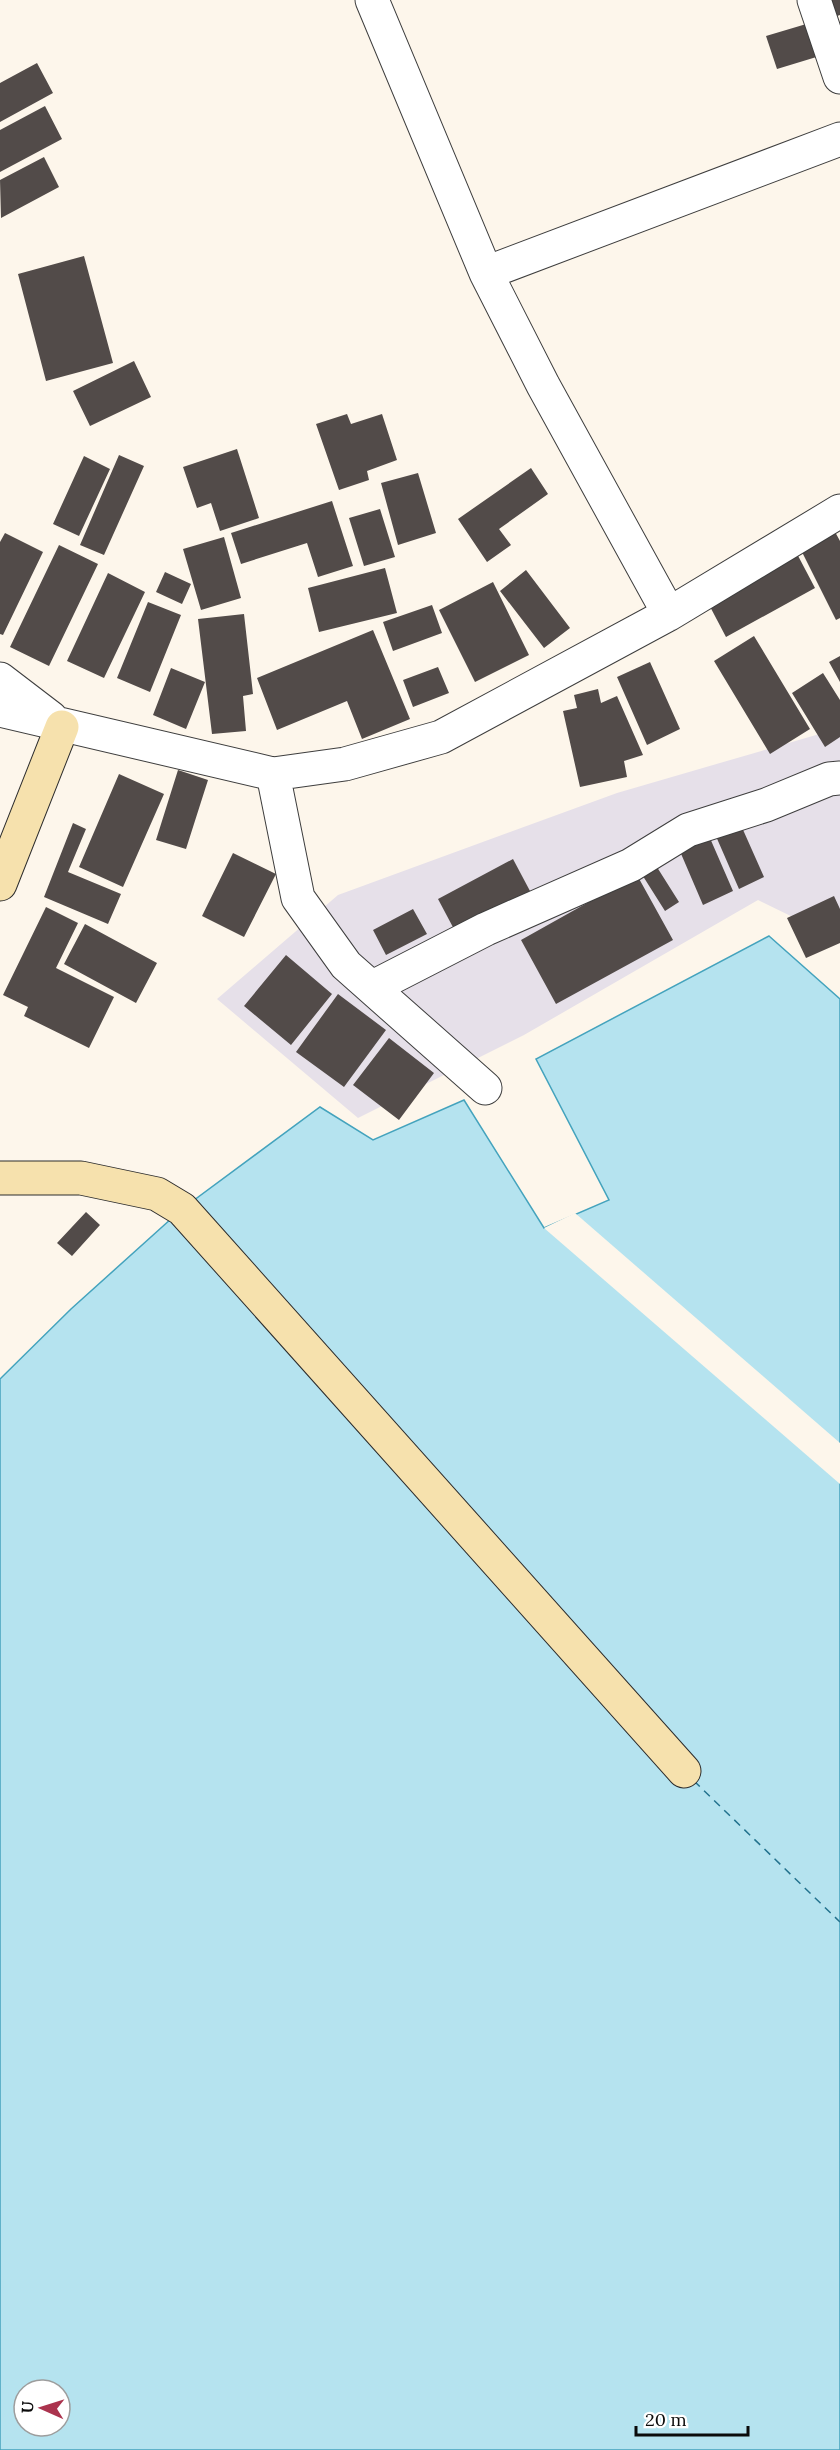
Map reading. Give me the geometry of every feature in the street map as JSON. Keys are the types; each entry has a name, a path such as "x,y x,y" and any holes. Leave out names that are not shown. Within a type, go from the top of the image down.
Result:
{"street":[{"path":"372,0 486,273 543,385 669,614"},
{"path":"814,0 840,77"},
{"path":"486,273 840,139"},
{"path":"0,710 62,727 273,774 345,764 441,736 669,614 840,511"},
{"path":"0,679 62,727"},
{"path":"0,884 62,727"},
{"path":"273,774 298,898 346,965 485,1089"},
{"path":"373,987 486,929 631,865 688,830 766,805 829,779 840,778"},
{"path":"0,1178 81,1178 157,1194 182,1209 684,1771"}],"shaded area":[{"path":"840,728 840,940 758,900 524,1035 358,1118 217,999 338,895 617,793"}],"water":[{"path":"769,936 840,999 840,2450 0,2450 0,1379 71,1309 182,1209 320,1107 373,1140 464,1100 544,1228 609,1200 536,1059"}],"pier":[{"path":"575,1213 840,1443 840,1484 544,1228"}],"building":[{"path":"828,0 840,0 840,15 834,17"},
{"path":"813,22 823,55 777,69 766,36"},
{"path":"37,63 53,93 0,122 0,83"},
{"path":"45,106 62,139 0,172 0,130"},
{"path":"44,157 59,187 1,218 0,180"},
{"path":"84,256 113,363 46,381 18,274"},
{"path":"134,361 151,397 90,426 73,391"},
{"path":"347,414 351,424 382,414 397,460 367,471 369,480 339,490 316,424"},
{"path":"237,449 259,518 220,531 211,503 197,508 183,467"},
{"path":"119,455 144,466 104,555 80,545"},
{"path":"84,456 110,469 79,536 53,524"},
{"path":"531,468 548,494 499,529 511,545 487,562 458,519"},
{"path":"418,473 436,533 398,545 381,483"},
{"path":"332,501 353,566 318,577 307,543 241,564 231,533"},
{"path":"380,509 395,557 364,566 349,518"},
{"path":"834,530 840,541 840,618 836,620 800,548"},
{"path":"5,533 43,552 3,635 0,634 0,542"},
{"path":"224,537 241,598 201,610 183,549"},
{"path":"59,545 98,564 49,666 10,647"},
{"path":"795,550 815,588 726,637 706,599"},
{"path":"385,568 397,613 319,632 308,588"},
{"path":"526,570 570,628 544,648 500,591"},
{"path":"165,572 191,584 182,604 156,592"},
{"path":"108,573 145,592 104,678 67,661"},
{"path":"493,582 529,655 475,682 439,610"},
{"path":"148,602 181,615 150,692 117,678"},
{"path":"432,605 442,633 393,651 383,622"},
{"path":"244,614 253,694 243,696 246,731 212,734 198,619"},
{"path":"373,630 410,719 362,739 347,701 277,730 257,678"},
{"path":"754,636 810,729 770,754 714,661"},
{"path":"840,656 840,682 829,662"},
{"path":"650,662 680,729 647,745 617,677"},
{"path":"438,667 449,693 413,707 403,680"},
{"path":"171,668 205,682 186,729 153,715"},
{"path":"823,673 840,700 840,737 825,747 792,693"},
{"path":"598,689 601,703 617,696 643,755 624,761 627,777 580,787 563,711 577,708 574,695"},
{"path":"178,770 208,780 186,849 156,840"},
{"path":"119,774 164,794 123,887 79,867"},
{"path":"73,823 86,829 68,872 121,894 108,924 44,897"},
{"path":"740,823 764,877 739,889 715,834"},
{"path":"706,829 733,891 703,905 676,842"},
{"path":"233,853 276,874 244,937 202,916"},
{"path":"513,859 530,891 455,931 438,899"},
{"path":"655,864 679,902 665,911 641,873"},
{"path":"637,875 673,940 556,1004 521,940"},
{"path":"834,896 840,909 840,943 806,958 787,918"},
{"path":"46,907 78,923 56,968 114,997 89,1048 24,1016 28,1007 3,995"},
{"path":"413,909 427,934 386,955 373,930"},
{"path":"85,924 157,963 136,1003 64,964"},
{"path":"286,955 332,994 291,1045 244,1006"},
{"path":"338,994 386,1030 344,1087 296,1052"},
{"path":"389,1038 434,1073 399,1120 353,1085"},
{"path":"86,1212 100,1225 72,1256 57,1243"}],"ferry route":[{"path":"694,1781 840,1922"}]}
